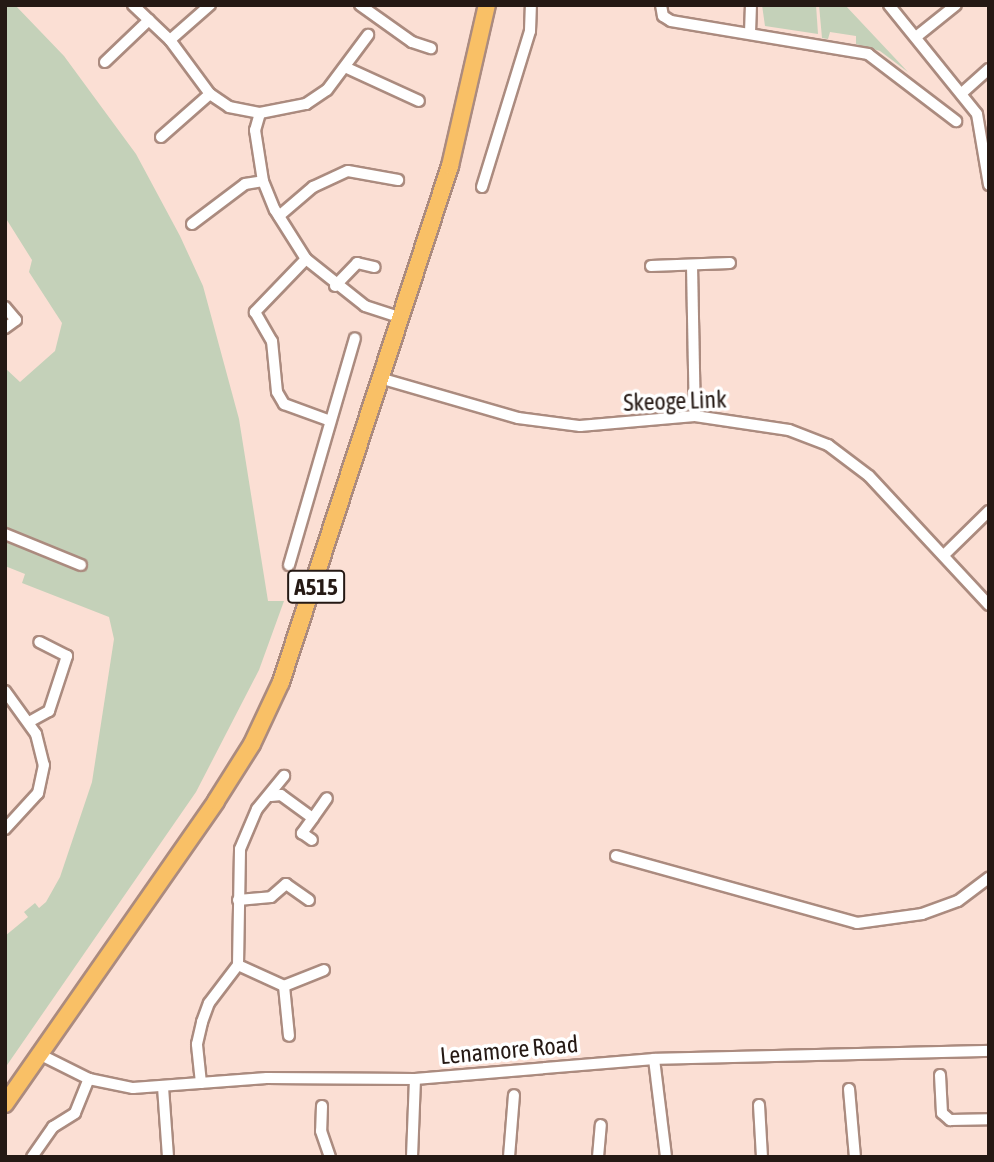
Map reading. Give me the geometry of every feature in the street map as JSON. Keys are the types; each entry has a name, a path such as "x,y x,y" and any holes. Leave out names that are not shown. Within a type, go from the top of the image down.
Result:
{"highway":[{"name":"A515","path":"5,1104 252,744 308,611 383,379 468,104 487,5"}],"street":[{"path":"133,5 170,40 210,94 229,107 260,113 306,104 347,68 368,35"},
{"path":"170,40 210,5"},
{"path":"360,5 412,42 431,48"},
{"path":"498,181 483,183 530,31 531,5"},
{"path":"661,5 663,16 671,21 868,54 956,121"},
{"path":"750,33 751,5"},
{"path":"889,5 962,93 981,124 989,185"},
{"path":"916,37 956,5"},
{"path":"106,62 149,20"},
{"path":"347,68 419,101"},
{"path":"962,93 989,69"},
{"path":"161,137 210,94"},
{"path":"260,113 255,130 263,181 279,216 306,259 335,286 365,306 401,318"},
{"path":"279,216 313,187 348,172 398,180"},
{"path":"192,224 245,184 263,181"},
{"path":"306,259 255,312 272,341 277,392 284,404 328,420"},
{"path":"335,286 357,263 375,267"},
{"path":"651,267 730,263"},
{"path":"692,265 695,416"},
{"path":"5,307 16,320 5,328"},
{"path":"289,565 328,420 355,338"},
{"name":"Skeoge Link","path":"383,379 483,411 580,426 695,416 751,421 828,445 869,476 989,606"},
{"path":"944,555 989,511"},
{"path":"5,534 81,565"},
{"path":"29,722 49,711 67,656 39,642"},
{"path":"5,691 29,722 44,765 38,793 5,829"},
{"path":"201,1083 197,1044 202,1022 209,1003 238,965 240,849 257,809 271,796 285,776"},
{"path":"271,796 281,795 313,818"},
{"path":"312,840 302,832 327,798"},
{"path":"616,856 857,923 922,914 958,901 989,878"},
{"path":"238,900 271,897 286,884 309,900"},
{"path":"238,965 284,986 324,970"},
{"path":"284,986 289,1036"},
{"name":"Lenamore Road","path":"39,1054 89,1079 133,1088 267,1078 415,1079 654,1059 989,1051"},
{"path":"654,1059 666,1157"},
{"path":"940,1075 942,1113 950,1120 989,1119"},
{"path":"32,1157 42,1138 75,1113 89,1079"},
{"path":"412,1157 415,1079"},
{"path":"163,1087 168,1157"},
{"path":"849,1089 855,1157"},
{"path":"509,1157 514,1095"},
{"path":"759,1105 762,1157"},
{"path":"322,1106 321,1130 330,1157"},
{"path":"598,1157 603,1137 601,1125"}],"green space":[{"path":"5,5 15,5 64,56 136,154 180,236 203,286 239,419 268,601 284,601 259,670 196,792 5,1068 5,936 28,917 24,912 35,903 39,908 46,902 60,877 92,782 114,639 109,617 22,583 25,574 5,566 5,368 20,382 55,351 62,323 29,272 32,260 5,217"},
{"path":"762,5 816,5 818,34 765,26"},
{"path":"819,5 845,5 908,72 880,51 856,44 856,36 830,32 828,39 822,38"}]}
